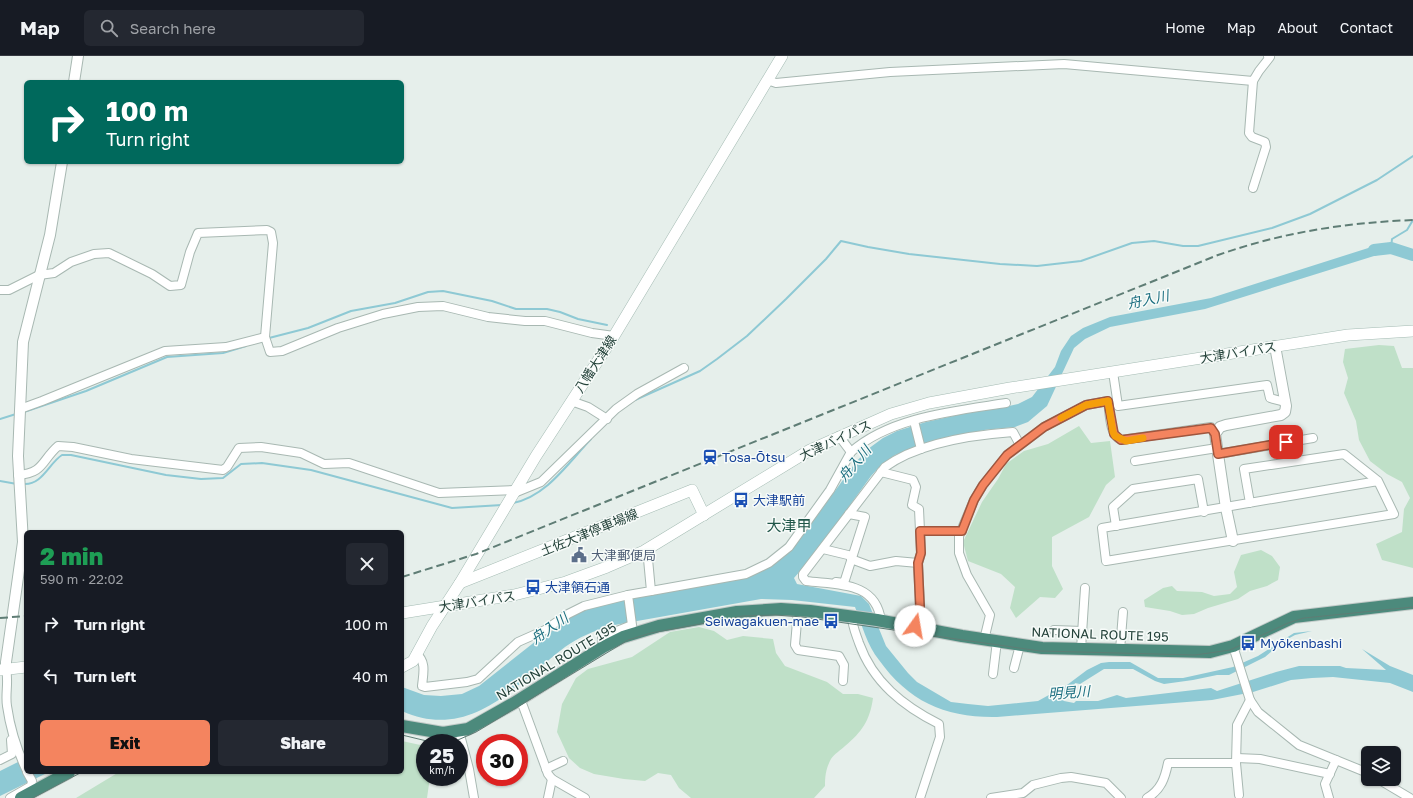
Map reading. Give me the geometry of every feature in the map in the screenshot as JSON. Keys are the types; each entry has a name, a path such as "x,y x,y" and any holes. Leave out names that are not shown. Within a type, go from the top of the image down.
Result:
{"highway":[{"name":"NATIONAL ROUTE 195","path":"404,726 434,733 459,731 478,725 603,647 632,633 719,614 767,609 798,610 879,620 984,640 1047,648 1210,652 1233,646 1294,617 1413,603"},
{"path":"21,798 65,774"}],"main road":[{"name":"八幡大津線","path":"404,666 413,662 416,654 570,401 614,336 782,56"},
{"name":"大津バイパス","path":"404,613 514,596 566,582 607,567 644,550 810,450 891,414 929,403 1010,388 1348,335 1413,331"},
{"name":"土佐大津停車場線","path":"460,583 692,490 704,514"},
{"path":"3,670 24,667"}],"street":[{"path":"74,80 78,56"},
{"path":"1253,188 1266,148 1265,142 1252,137 1249,133 1253,81 1270,57 1268,56"},
{"path":"767,80 776,83 890,72 1064,64 1253,81"},
{"path":"0,760 12,754 13,750 7,708 9,678 3,670 6,662 23,542 23,521 18,475 23,342 55,207 62,164"},
{"path":"0,290 9,290 39,275 54,273 71,262 94,254 109,253 152,274 170,286 181,285 190,252 198,233 267,230 271,232 273,242 265,337 270,352 282,351 338,328 383,314 418,307 443,306 488,317 525,321 545,321 586,332 614,336"},
{"path":"20,409 165,351 226,347 265,337"},
{"path":"1215,434 1220,427 1226,425 1281,415 1285,412 1286,402 1275,346"},
{"path":"18,475 32,474 40,468 58,446 73,447 131,459 222,470 227,466 239,448 261,447 301,453 324,464 349,463 439,493 515,492 541,482 616,409 637,394 684,368"},
{"path":"1113,372 1118,406 1267,385 1270,398 1286,402"},
{"path":"570,401 588,407 607,419"},
{"path":"984,640 990,615 962,565 959,553 959,536 974,500 983,485 1007,455 1044,427 1086,405 1108,401 1114,434 1121,440 1211,428 1215,434 1226,508 1233,541"},
{"path":"518,642 545,630 568,614 584,606 651,591 746,574 760,568 783,553 830,490 851,452 874,435 952,411 1006,403"},
{"path":"914,423 921,448"},
{"path":"802,578 803,574 881,472 894,461 921,448 986,434 1013,432 1020,445"},
{"path":"839,436 851,452"},
{"path":"1135,461 1313,438"},
{"path":"1250,503 1244,469 1344,454 1378,481 1394,514 1106,561 1102,528 1204,512 1378,481"},
{"path":"881,472 914,480 916,487 912,505 919,509 921,553 918,563 920,607 915,626"},
{"path":"1116,526 1113,507 1133,489 1198,479 1204,512"},
{"path":"802,578 844,583 865,517 849,514"},
{"path":"920,531 962,531"},
{"path":"823,549 852,558 870,566 896,561 918,563"},
{"path":"644,550 648,559 651,591"},
{"path":"802,578 806,581 861,589 872,598 879,609 879,620"},
{"path":"1081,649 1085,588"},
{"path":"603,647 602,637 632,626 628,596"},
{"path":"798,610 795,645 798,650 838,656 844,665 842,681"},
{"path":"1120,650 1123,612"},
{"path":"854,617 853,627 865,659 874,673 901,702 939,724 941,727 940,737 920,798"},
{"path":"416,654 421,657 424,662 422,686 452,684 478,679 531,631 544,624"},
{"path":"1054,630 1082,631"},
{"path":"993,674 997,641"},
{"path":"1014,668 1020,645"},
{"path":"1233,646 1249,698 1258,712 1299,745 1361,770"},
{"path":"1239,796 1236,761 1237,724 1249,698"},
{"path":"519,700 523,706 546,769 552,779 585,798"},
{"path":"0,764 22,754 7,708"},
{"path":"459,731 470,769 474,798"},
{"path":"1147,798 1154,794 1160,786 1168,763 1260,759 1330,774"},
{"path":"1329,798 1325,784 1336,760"},
{"path":"546,769 563,762"},
{"path":"10,798 31,786 32,782 29,774"},
{"path":"991,798 1023,795 1033,785 1071,777 1106,783 1121,798"},
{"path":"548,798 552,779"},
{"path":"2,798 32,782"},
{"path":"1390,786 1410,798"}],"green space":[{"path":"1379,345 1394,346 1402,368 1413,368 1413,568 1382,560 1376,544 1402,532 1404,509 1410,498 1402,482 1387,474 1370,461 1359,440 1356,421 1344,393 1348,378 1343,362 1345,349"},
{"path":"1079,426 1091,443 1110,441 1115,477 1106,485 1089,517 1052,537 1052,566 1063,589 1055,598 1040,597 1016,618 1010,608 1015,587 1001,574 968,561 963,542 982,502 998,479 1006,464 1024,451 1048,444"},
{"path":"1261,550 1272,556 1280,567 1278,580 1267,586 1250,591 1238,599 1194,614 1182,615 1170,611 1145,607 1144,600 1163,588 1172,586 1177,591 1202,592 1214,596 1230,594 1237,587 1234,572 1241,555"},
{"path":"699,627 714,631 727,640 743,636 773,639 776,653 785,666 827,682 843,694 858,694 873,698 870,713 864,725 856,736 831,759 826,772 825,786 814,798 691,798 679,788 671,775 658,773 645,781 594,774 580,768 569,758 557,732 562,704 576,678 588,669 632,657 670,632"},
{"path":"404,741 416,744 416,786 429,786 427,798 76,798 116,774 404,774"}],"water":[{"path":"1384,243 1389,244 1390,251 1205,309 1110,327 1085,339 1074,348 1047,406 1028,422 1015,427 984,430 910,449 895,455 882,464 871,476 814,555 794,578 797,584 861,596 869,604 886,646 908,673 917,682 951,702 988,706 1038,701 1067,685 1087,670 1101,663 1109,662 1130,662 1158,678 1183,678 1233,667 1258,656 1294,633 1312,631 1295,635 1284,641 1265,657 1229,675 1217,675 1164,684 1155,681 1133,669 1104,669 1080,684 1075,683 1073,688 1066,691 1064,701 1074,703 1076,701 1098,701 1117,695 1126,698 1211,688 1217,691 1299,666 1340,666 1346,668 1386,670 1362,649 1390,666 1413,675 1413,692 1390,683 1333,677 1312,678 1291,680 1253,692 1212,700 997,717 979,717 961,714 930,705 903,687 891,675 871,648 855,607 792,600 761,599 609,626 598,630 570,643 510,692 471,714 449,719 427,719 404,712 404,688 424,695 441,696 462,694 479,686 560,622 580,612 620,600 741,579 764,570 777,562 795,546 856,462 868,449 883,438 897,431 926,422 980,410 1018,404 1032,397 1055,367 1061,351 1071,336 1083,328 1110,317 1211,298"},
{"path":"24,759 24,774 45,774 0,796 0,771"}],"waterway":[{"path":"635,400 700,371 747,336 826,259 841,241 909,254 1000,264 1037,266 1081,261 1132,243 1154,241 1183,246 1198,246 1272,228 1310,214 1377,180 1413,156"},
{"path":"1391,248 1392,239 1407,230 1413,220"},
{"name":"舟入川","path":"1374,250 1391,248 1413,255"},
{"path":"269,338 308,328 351,311 395,303 428,292 443,291 492,301 516,309 547,309 578,319 607,325"},
{"path":"24,412 86,391 167,357 223,353 246,346"},
{"path":"0,419 16,414"},
{"path":"513,503 525,499 547,486 591,439"},
{"path":"23,484 30,484 40,478 62,455 71,455 166,475 201,479 223,478 241,464 262,463 311,470 452,508 502,505"},
{"path":"0,481 17,484"}],"tram line":[{"path":"468,736 628,640 651,633 743,616 775,615 803,617 1040,651 1195,655 1230,650 1288,623 1304,618 1413,607"},
{"path":"404,735 416,738"},
{"path":"33,798 78,774"}],"railway":[{"path":"404,576 476,554 1218,255 1267,240 1314,230 1338,226 1413,220"},
{"path":"0,618 24,616"}],"slow traffic":[{"path":"1061,418 1086,405 1108,401 1115,436 1118,439 1126,441 1143,438"}],"place":[{"name":"Tosa-Ōtsu","path":"710,457"},
{"name":"大津駅前","path":"741,500"},
{"name":"大津郵便局","path":"579,555"},
{"name":"大津領石通","path":"533,587"},
{"name":"Seiwagakuen-mae","path":"831,621"},
{"name":"Myōkenbashi","path":"1248,643"}],"district":[{"name":"大津甲","path":"789,525"}],"route":[{"path":"915,626 920,607 918,563 921,553 920,531 962,531 974,500 983,485 1007,455 1044,427 1086,405 1108,401 1113,432 1118,439 1126,441 1211,428 1215,434 1218,454 1286,442"}],"water label":[{"name":"明見川","path":"1069,692"}]}
